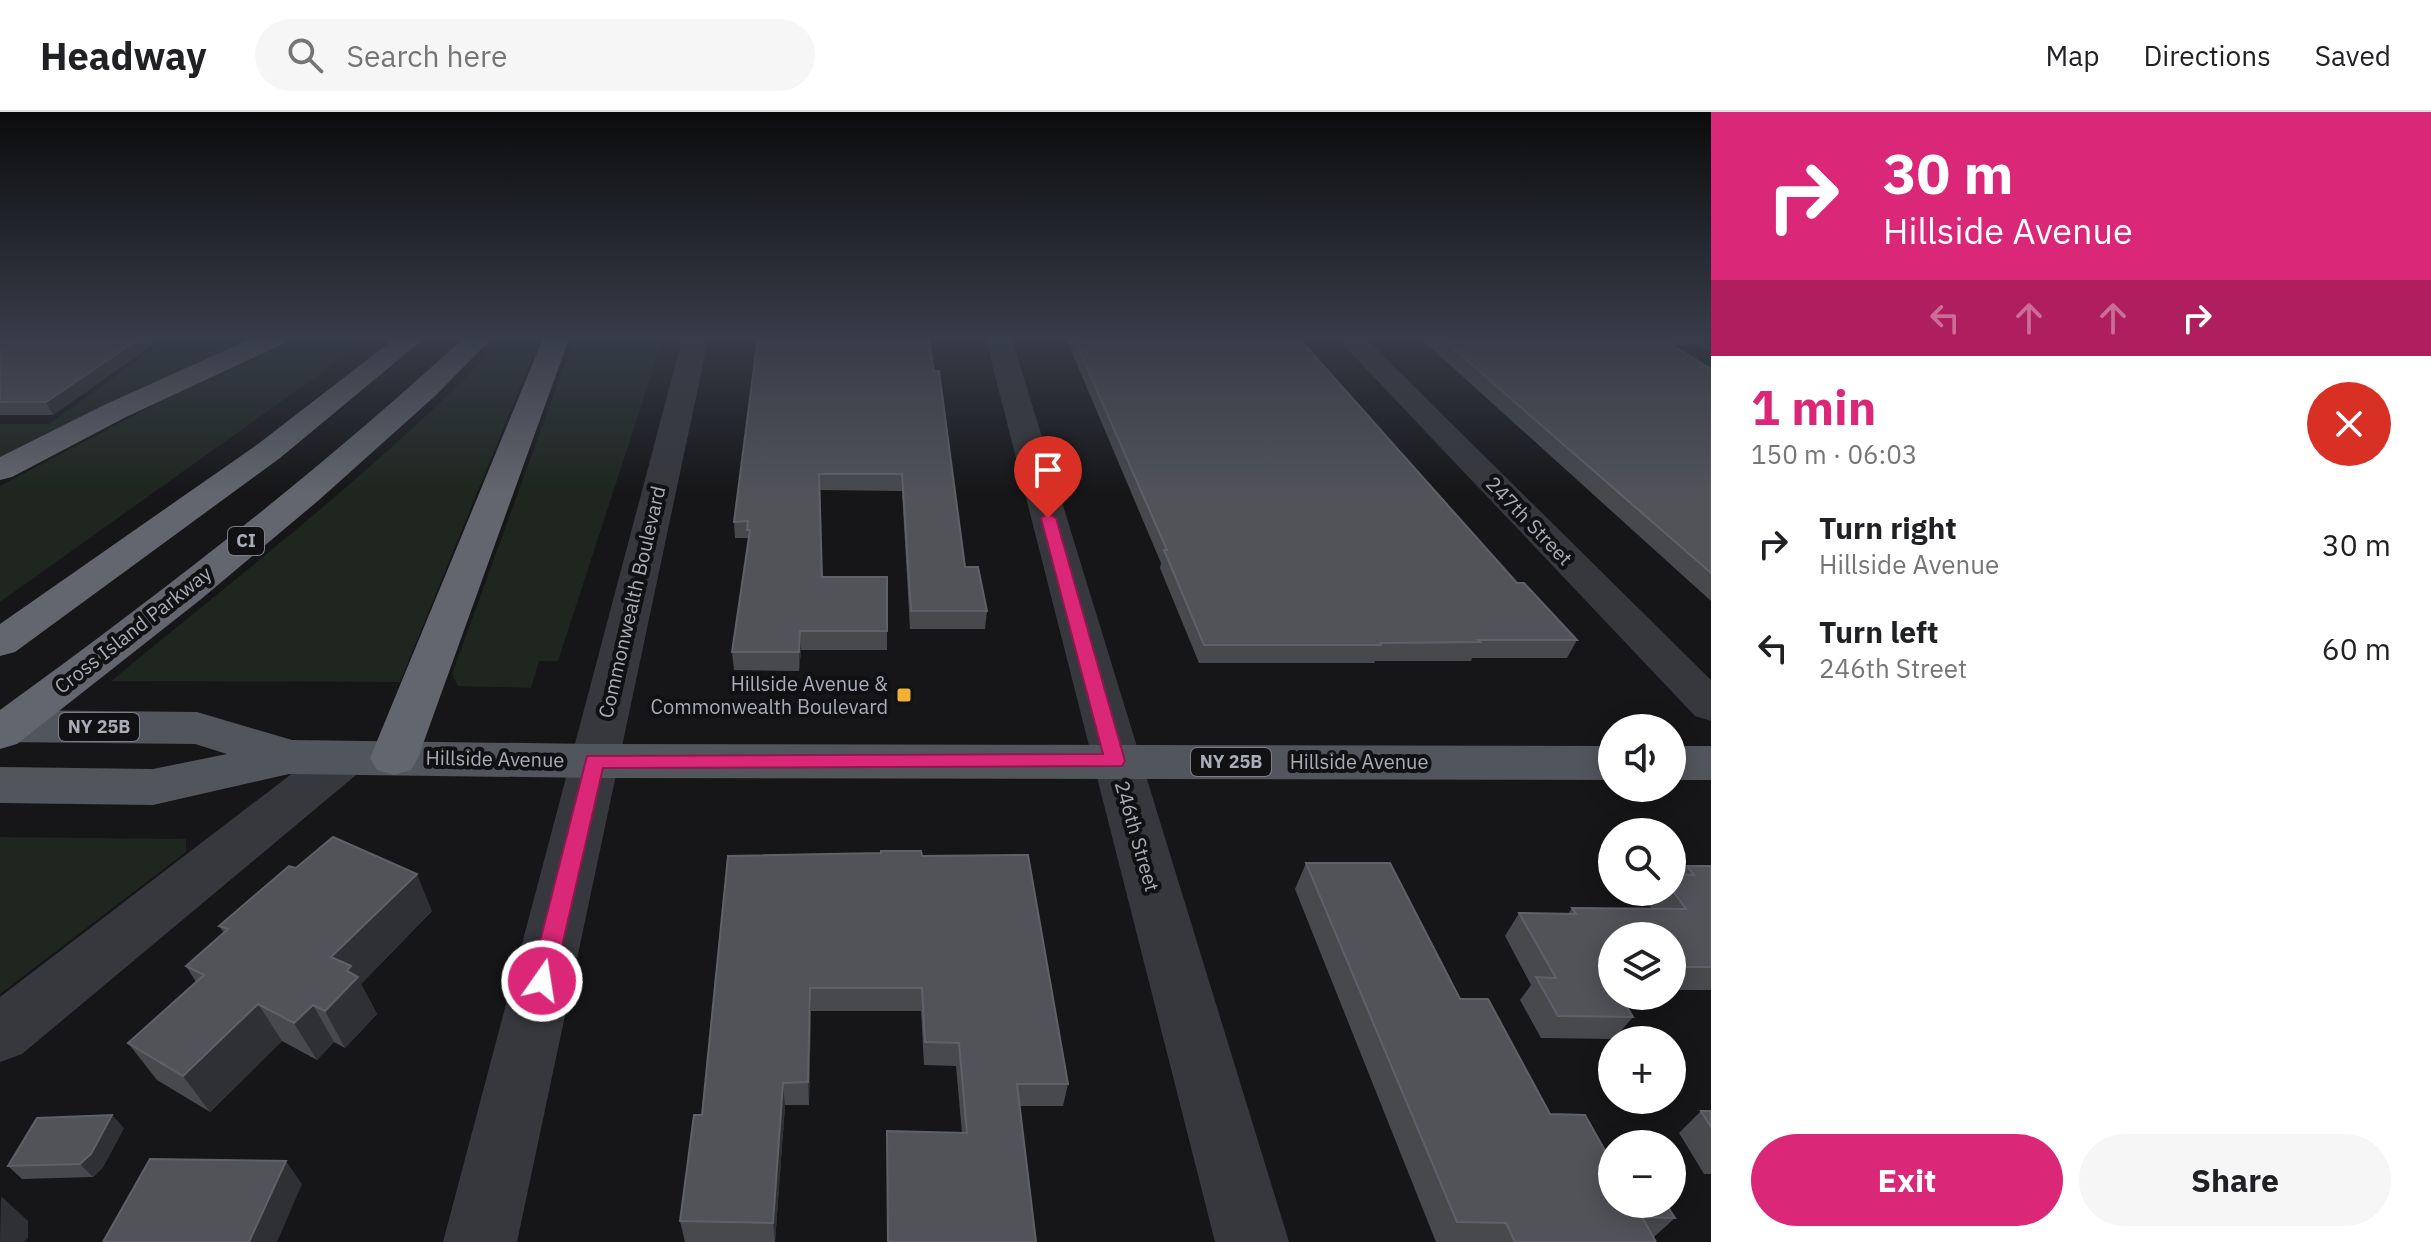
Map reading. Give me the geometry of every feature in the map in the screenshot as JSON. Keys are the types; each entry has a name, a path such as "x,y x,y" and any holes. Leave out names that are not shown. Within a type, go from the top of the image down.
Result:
{"highway":[{"path":"0,470 163,389"},
{"path":"0,643 246,468 347,389"},
{"name":"Cross Island Parkway","path":"0,733 268,524 426,389"},
{"path":"370,758 534,389"}],"main road":[{"name":"Hillside Avenue","path":"0,726 197,728 289,757"},
{"name":"Hillside Avenue","path":"0,785 153,787 289,757 594,761 1598,763"},
{"path":"1686,763 1711,763"}],"street":[{"name":"Commonwealth Boulevard","path":"480,1242 683,389"},
{"name":"246th Street","path":"1013,389 1252,1242"},
{"name":"247th Street","path":"1400,389 1711,706"},
{"path":"0,1034 370,758"}],"shaded area":[{"path":"98,389 148,389 0,464 0,424 49,424"},
{"path":"186,389 299,389 0,602 0,486"},
{"path":"454,389 520,389 400,682 111,681 263,557"},
{"path":"556,389 647,389 558,661 539,661 531,688 458,686 452,674"},
{"path":"0,837 186,839 186,852 0,994"}],"building":[{"path":"0,389 65,389 46,402 0,402"},
{"path":"751,389 941,389 965,567 978,567 987,611 911,611 902,474 819,474 822,577 887,577 887,631 800,631 799,652 732,652 750,530 747,530 748,521 734,522"},
{"path":"1096,389 1344,389 1517,583 1524,583 1577,640 1204,645 1164,550 1167,550"},
{"path":"1500,389 1711,389 1711,573"},
{"path":"333,837 417,874 331,957 351,966 347,971 358,977 325,1011 313,1005 294,1023 258,1004 183,1076 128,1043 204,975 186,966 228,929 219,926 289,866 296,868"},
{"path":"921,851 922,856 1028,855 1068,1084 1017,1084 1036,1242 888,1242 887,1131 967,1133 959,1043 925,1042 922,988 810,988 808,1082 783,1083 773,1223 680,1221 694,1115 702,1115 728,856"},
{"path":"1306,863 1390,863 1460,999 1488,999 1550,1114 1585,1115 1598,1138 1598,1218 1643,1218 1656,1242 1515,1242 1506,1223 1457,1222"},
{"path":"1687,866 1711,866 1711,967 1686,967 1686,922 1598,922 1598,1010 1629,1010 1633,1017 1558,1016 1536,977 1556,978 1519,913 1576,914 1572,908 1686,909 1686,875 1694,875"},
{"path":"1701,1111 1711,1111 1711,1127"},
{"path":"112,1115 91,1154 80,1164 8,1166 37,1118"},
{"path":"150,1159 286,1161 249,1242 103,1242"}],"place":[{"name":"Hillside Avenue & Commonwealth Boulevard","path":"904,695"}],"route":[{"path":"542,981 594,761 1115,761 1048,518"}]}
